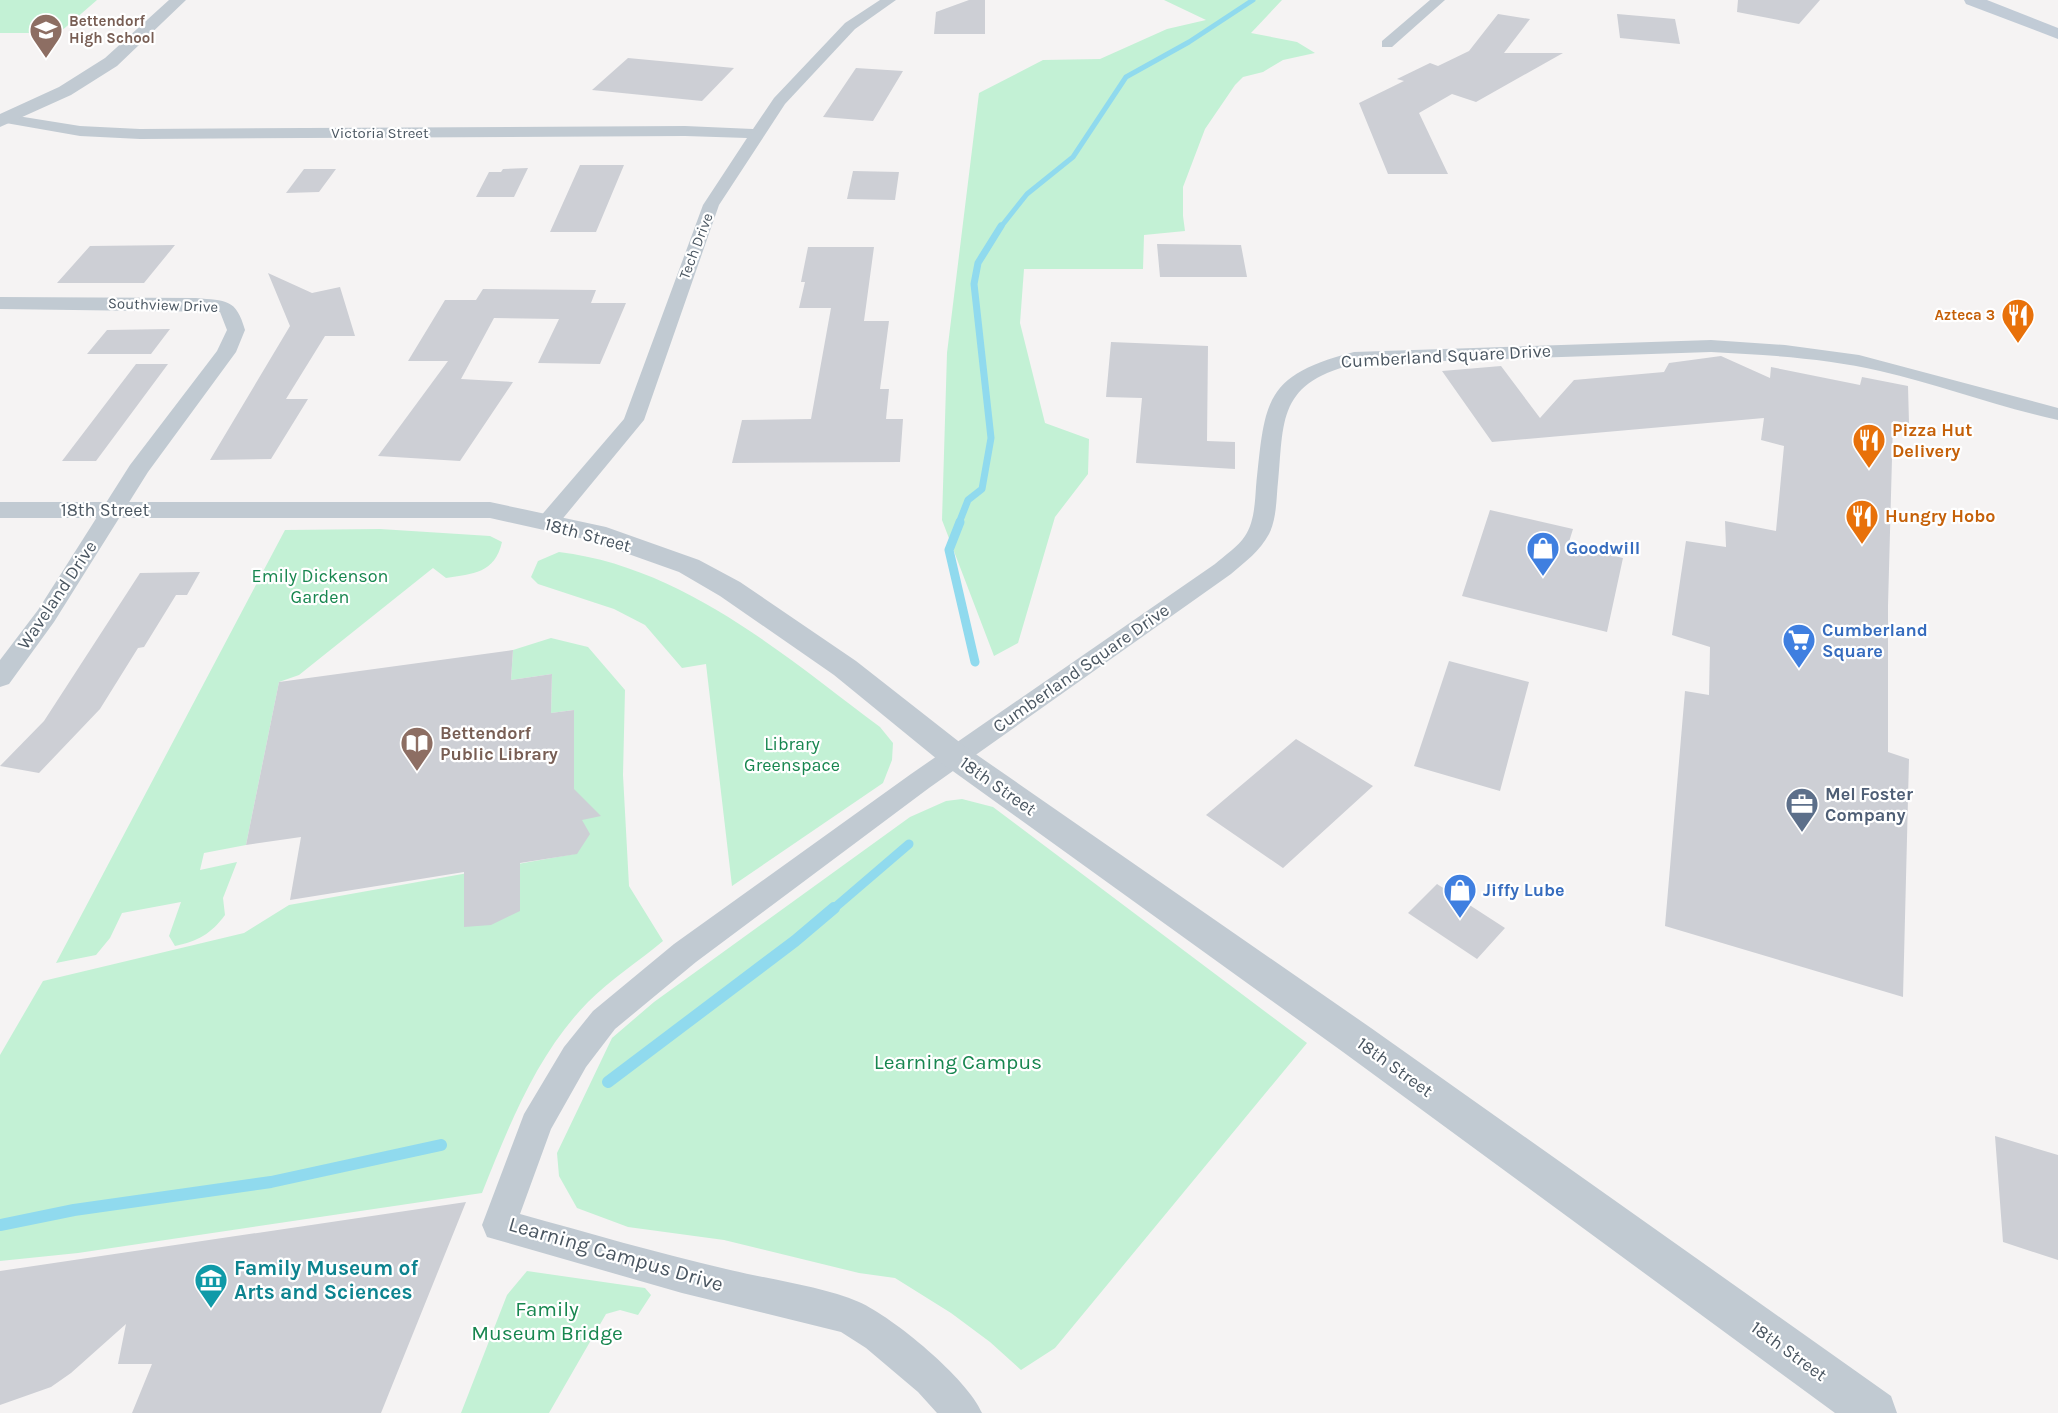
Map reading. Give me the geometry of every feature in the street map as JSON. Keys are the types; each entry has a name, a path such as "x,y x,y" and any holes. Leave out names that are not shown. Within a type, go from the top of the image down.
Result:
{"main road":[{"path":"1972,0 2058,34"}],"street":[{"path":"2,120 65,92 111,62 178,0"},
{"name":"Tech Drive","path":"547,523 633,420 711,205 756,134 779,101 850,26 890,0"},
{"path":"1387,44 1437,0"},
{"name":"Victoria Street","path":"2,120 80,131 140,134 685,131 756,134"},
{"name":"Southview Drive","path":"0,303 195,304 226,307 232,316 236,330 226,352 138,470 113,510"},
{"name":"Cumberland Square Drive","path":"956,756 1223,569 1247,549 1262,524 1272,430 1280,399 1287,389 1330,362 1386,356 1711,346 1754,348 1830,357 1906,372 2014,405 2058,414"},
{"name":"18th Street","path":"0,510 490,510 596,533 689,566 730,589 845,668 956,756 1367,1046 1874,1413"},
{"name":"Waveland Drive","path":"0,678 46,616 113,510"},
{"name":"Learning Campus Drive","path":"956,756 685,954 604,1020 575,1057 536,1124 499,1225 682,1276 849,1316 879,1335 931,1379 963,1413"}],"green space":[{"path":"0,0 97,0 59,33 0,33"},
{"path":"1164,0 1282,0 1251,33 1297,42 1315,53 1283,60 1263,72 1243,77 1235,85 1205,129 1183,187 1185,231 1144,235 1143,269 1024,269 1020,323 1045,423 1089,439 1088,474 1055,517 1018,643 994,656 942,520 947,353 979,93 1043,60 1100,59 1167,29 1206,20"},
{"name":"Emily Dickenson Garden","path":"380,529 490,536 502,542 494,560 482,570 446,578 433,568 299,675 279,682 246,845 204,853 200,870 237,862 223,898 225,915 215,927 191,942 175,946 169,936 181,902 122,913 110,938 96,955 56,963 285,530"},
{"name":"Library Greenspace","path":"559,552 604,561 648,576 690,595 730,618 807,671 880,727 893,743 892,760 883,783 732,886 706,664 682,668 645,625 614,609 538,584 531,577 538,561"},
{"path":"551,638 588,647 625,690 623,775 629,886 663,941 588,1002 553,1045 514,1117 482,1193 78,1253 0,1261 0,1055 43,981 244,933 289,905 574,854 574,710 551,713 552,674 511,680 513,650"},
{"name":"Learning Campus","path":"962,799 993,807 1307,1043 1055,1348 1021,1370 990,1342 951,1313 895,1278 859,1273 724,1240 628,1227 577,1208 559,1176 557,1153 612,1038 654,1002 910,817 946,801"},
{"name":"Family Museum Bridge","path":"527,1271 645,1288 651,1295 638,1315 620,1310 606,1314 549,1413 461,1413 507,1295"}],"building":[{"path":"969,0 985,0 985,34 934,34 936,12"},
{"path":"1738,0 1820,0 1799,24 1737,12"},
{"path":"1498,14 1530,19 1504,53 1563,53 1476,102 1452,94 1419,113 1448,174 1388,174 1359,103 1404,81 1397,79 1430,63 1438,66 1469,51"},
{"path":"1617,14 1675,19 1680,44 1620,38"},
{"path":"628,58 734,68 702,101 592,90"},
{"path":"856,68 903,71 873,121 823,117"},
{"path":"580,165 624,165 596,232 550,232"},
{"path":"528,168 514,197 476,197 489,172"},
{"path":"304,169 336,169 319,192 286,193"},
{"path":"853,171 899,172 895,200 847,199"},
{"path":"1157,244 1241,245 1247,277 1160,277"},
{"path":"175,245 144,283 57,283 90,246"},
{"path":"808,247 874,247 864,321 889,321 880,389 889,389 886,419 903,419 900,462 732,463 742,420 811,419 831,308 799,308 805,282 801,282"},
{"path":"268,273 312,293 340,287 355,336 325,336 286,399 308,399 271,459 210,460 290,326"},
{"path":"483,289 596,290 591,303 626,303 600,364 538,363 559,319 494,318 461,379 513,382 460,461 378,456 448,361 408,361 445,300 476,300"},
{"path":"170,329 151,354 87,354 107,330"},
{"path":"1111,342 1208,346 1207,441 1235,442 1235,469 1136,463 1142,398 1106,397"},
{"name":"Cumberland Square","path":"1721,356 1770,378 1771,367 1860,385 1862,377 1908,386 1909,423 1893,421 1888,606 1888,752 1909,759 1903,997 1665,926 1685,691 1709,695 1710,647 1672,635 1686,541 1726,547 1725,521 1776,531 1784,446 1761,440 1764,418 1492,442 1442,371 1501,366 1540,418 1574,380 1664,372 1669,363"},
{"path":"136,364 168,364 96,461 62,461"},
{"name":"Goodwill","path":"1490,510 1573,529 1568,545 1623,558 1607,632 1462,596"},
{"path":"200,572 187,595 176,595 144,647 138,648 100,709 39,773 0,766 44,721 140,573"},
{"name":"Bettendorf Public Library","path":"513,650 511,680 552,674 551,713 574,710 574,789 601,816 582,820 590,834 577,854 520,863 520,911 491,925 464,927 464,872 290,900 301,837 246,845 279,682"},
{"path":"1449,661 1529,682 1500,791 1414,766"},
{"path":"1296,739 1373,786 1283,868 1206,815"},
{"path":"1437,884 1505,928 1477,959 1408,913"},
{"path":"1995,1136 2058,1155 2058,1260 2003,1242"},
{"name":"Family Museum of Arts and Sciences","path":"466,1202 381,1413 132,1413 152,1364 118,1364 126,1324 71,1373 51,1387 0,1405 0,1271"}],"waterway":[{"path":"1000,228 1027,194 1073,157 1126,77 1189,42 1253,0"},
{"path":"959,523 968,500 982,489 991,438 974,284 978,263 1001,226"},
{"path":"960,522 949,550 975,662"},
{"path":"832,910 909,844"},
{"path":"608,1082 795,941 834,908"},
{"path":"0,1225 74,1210 271,1182 441,1145"}],"place":[{"name":"Bettendorf High School","path":"46,59"},
{"name":"Azteca 3","path":"2018,344"},
{"name":"Pizza Hut Delivery","path":"1869,469"},
{"name":"Hungry Hobo","path":"1862,545"},
{"name":"Goodwill","path":"1543,577"},
{"name":"Cumberland Square","path":"1799,669"},
{"name":"Bettendorf Public Library","path":"417,772"},
{"name":"Mel Foster Company","path":"1802,833"},
{"name":"Jiffy Lube","path":"1460,919"},
{"name":"Family Museum of Arts and Sciences","path":"211,1309"}]}
